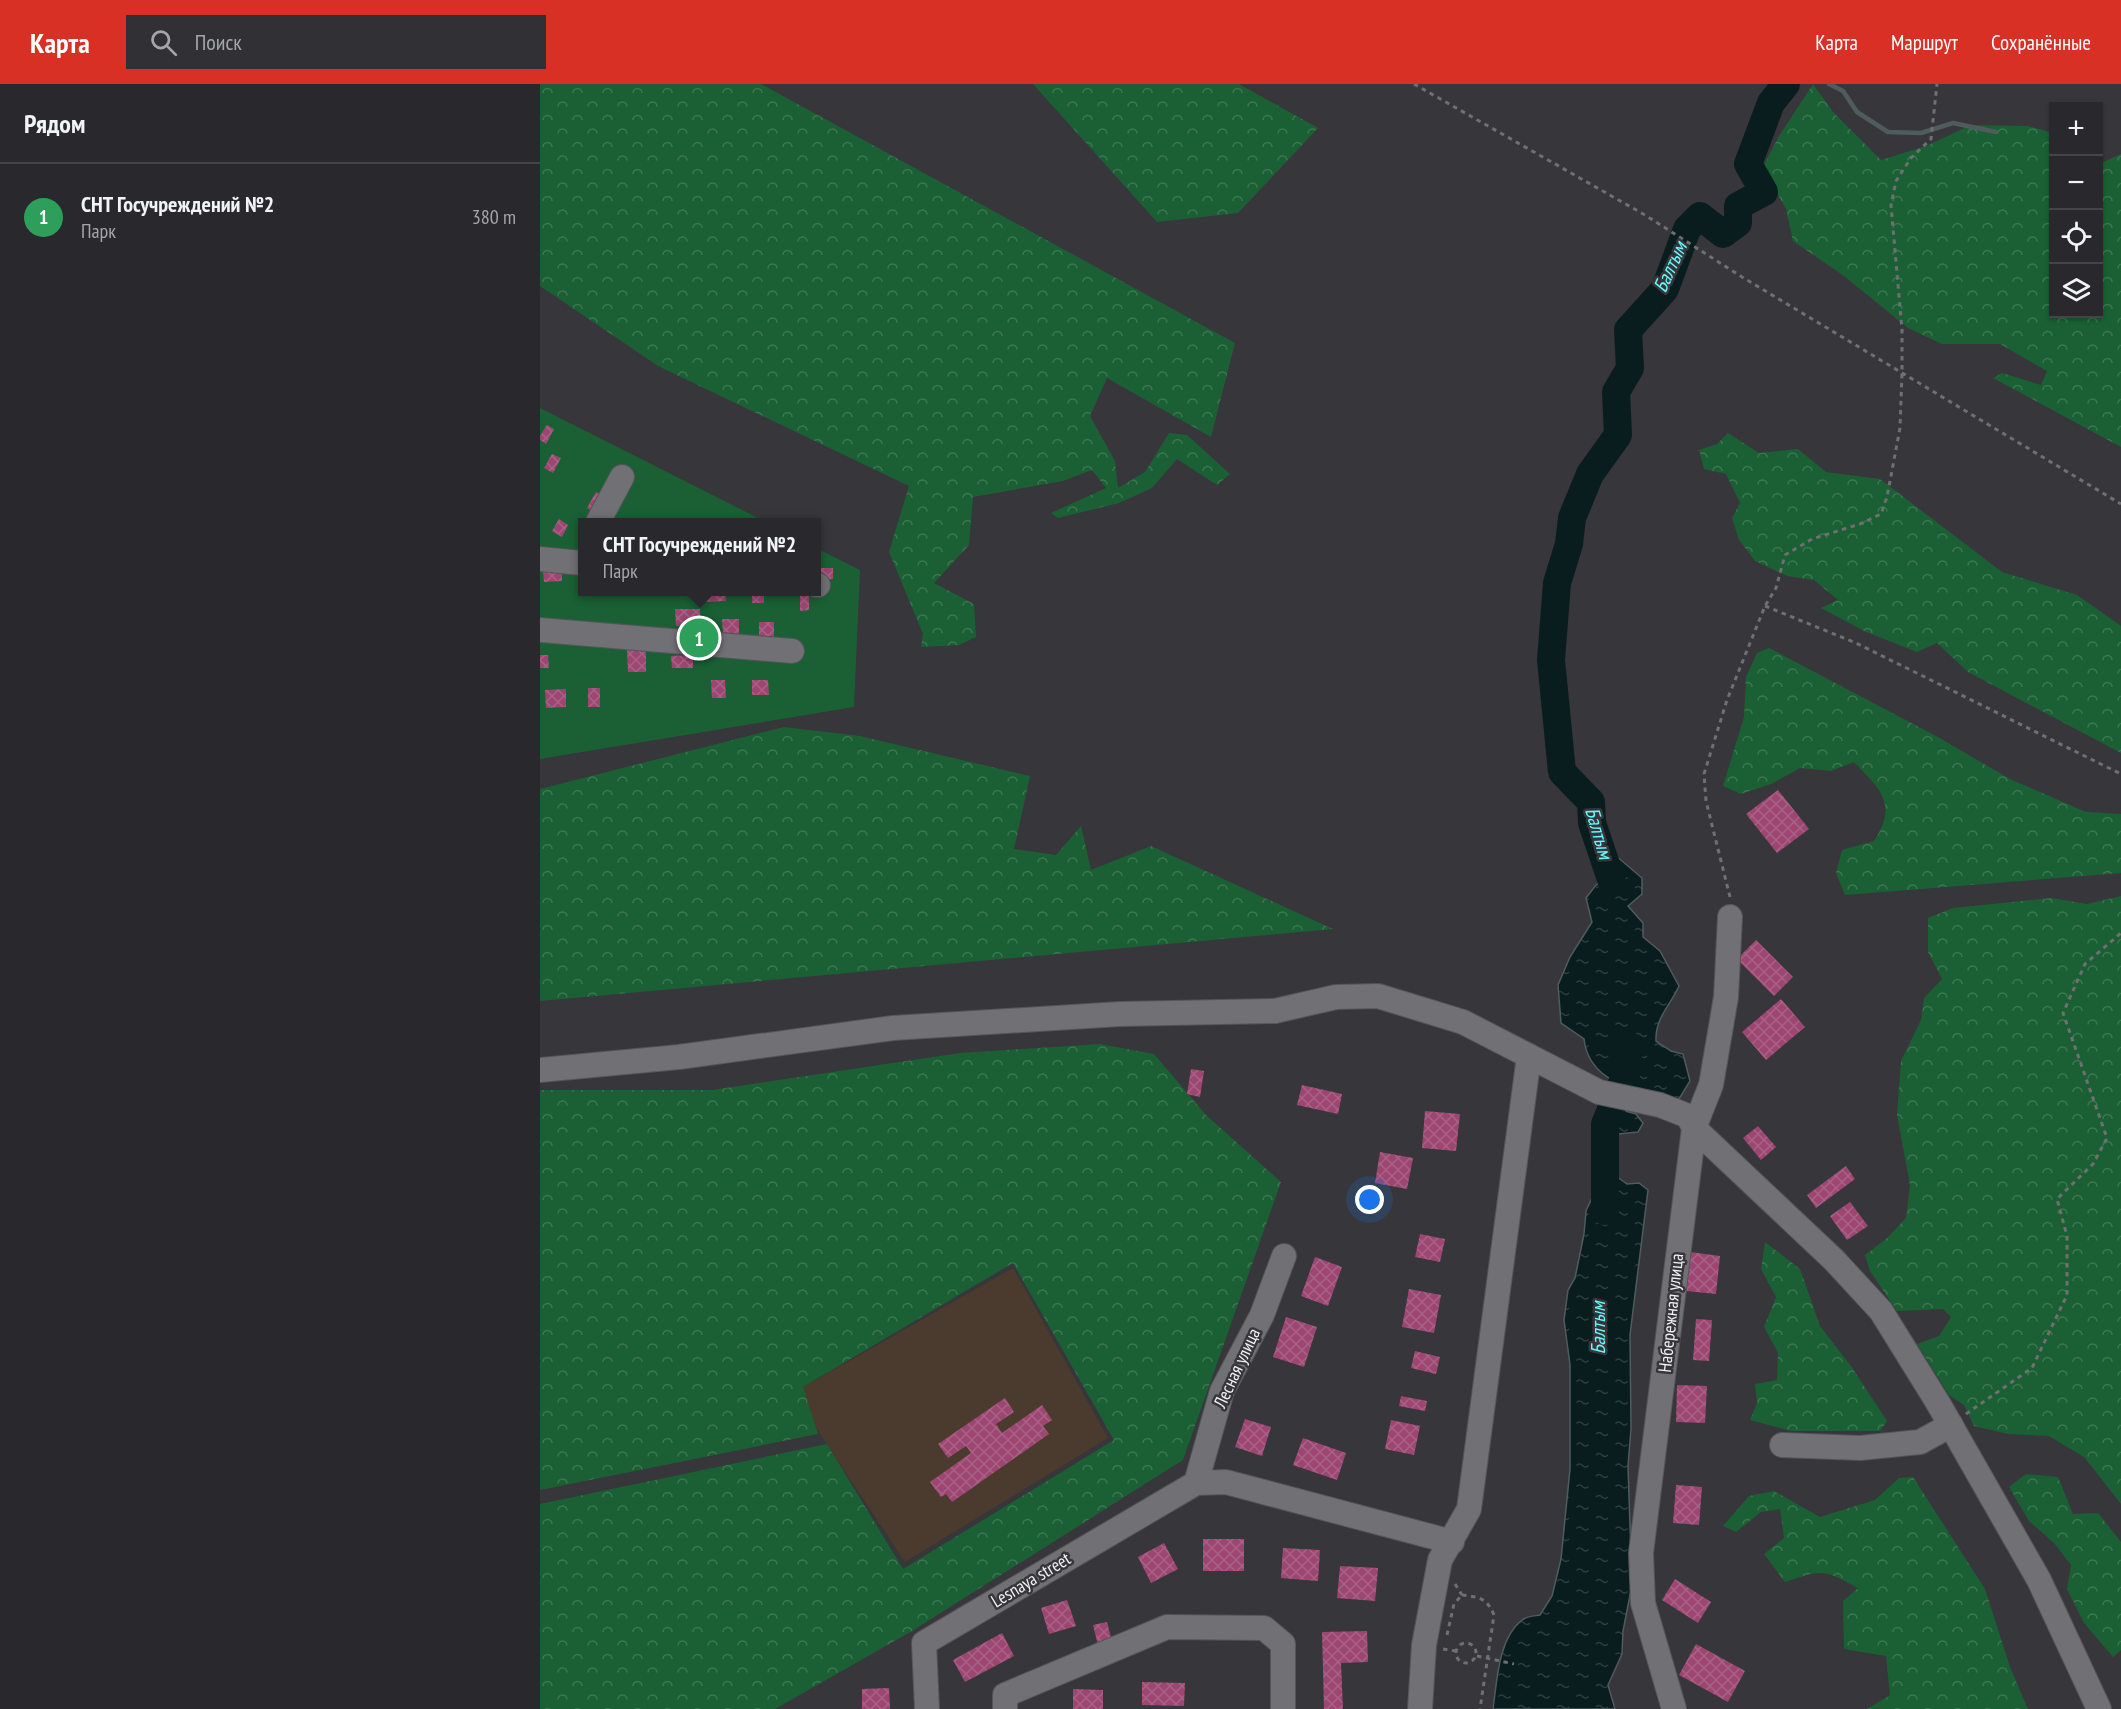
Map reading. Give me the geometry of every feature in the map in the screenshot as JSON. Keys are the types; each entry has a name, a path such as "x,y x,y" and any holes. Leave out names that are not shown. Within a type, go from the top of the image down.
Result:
{"street":[{"path":"600,518 622,477"},
{"path":"540,559 578,560"},
{"path":"540,630 792,651"},
{"name":"Набережная улица","path":"1674,1709 1643,1603 1641,1553 1694,1128 1711,1084 1724,1008 1730,917"},
{"path":"540,1070 690,1055 894,1028 1120,1014 1275,1011 1336,997 1378,996 1463,1022 1599,1092 1660,1105 1688,1116 1694,1128 1834,1260 1881,1311 1950,1425 2039,1580 2099,1709"},
{"path":"1420,1709 1424,1645 1440,1560 1469,1509 1529,1056"},
{"name":"Лесная улица","path":"1196,1483 1222,1391 1262,1316 1284,1256"},
{"path":"1782,1445 1860,1448 1920,1443 1950,1425"},
{"path":"1196,1483 1226,1482 1452,1542"},
{"name":"Lesnaya street","path":"927,1709 924,1643 1196,1483"},
{"path":"1005,1709 1005,1695 1167,1627 1264,1628 1283,1644 1283,1709"}],"path":[{"path":"1414,84 1645,215 1742,278 2121,504"},
{"path":"1730,917 1730,888 1706,801 1704,774 1726,700 1765,606 1776,588 1785,555 1812,539 1860,524 1881,514 1887,497 1900,428 1902,373 1902,330 1892,205 1896,181 1911,158 1931,140 1937,84"},
{"path":"1765,606 1856,644 2121,774"},
{"path":"1950,1425 2032,1368 2067,1295 2067,1236 2057,1199 2093,1164 2107,1138 2063,1013 2085,964 2121,933"},
{"path":"1443,1659 1454,1604 1462,1595 1481,1597 1490,1605 1494,1615 1480,1709"},
{"path":"1471,1643 1476,1649 1477,1656 1472,1662 1464,1664 1457,1659 1456,1652 1459,1645 1471,1643"},
{"path":"1477,1656 1514,1664"}],"shaded area":[{"path":"1013,1268 1108,1438 905,1562 793,1393"}],"green space":[{"path":"540,84 761,84 1235,343 1211,437 1107,378 1090,416 1115,461 1118,488 1145,472 1169,433 1187,435 1230,474 1217,485 1177,459 1152,488 1119,503 1058,518 1051,513 1106,488 1092,470 1063,481 973,497 969,545 934,583 974,604 976,637 959,645 921,647 923,634 889,552 909,486 658,366 540,286"},
{"path":"1033,84 1239,84 1318,128 1238,213 1157,222"},
{"path":"1813,84 1833,112 1881,160 1926,146 1971,125 2028,126 2049,132 2049,318 2103,318 2103,162 2121,154 2121,447 1993,378 2002,373 2041,385 2047,371 2000,344 1942,344 1908,328 1844,276 1793,241 1786,209 1763,167 1779,136"},
{"path":"540,408 758,518 578,518 578,596 821,596 821,550 860,570 854,707 540,759"},
{"path":"1728,433 1759,453 1798,449 1826,472 1880,479 2002,572 2077,595 2121,626 2121,753 1968,672 1937,643 1917,652 1864,631 1821,608 1838,600 1814,580 1787,576 1755,561 1739,540 1732,518 1740,503 1726,474 1704,469 1699,450 1717,444"},
{"path":"1769,648 1936,736 2010,779 2086,812 2121,814 2121,873 1845,895 1836,873 1842,850 1874,841 1885,817 1883,798 1879,790 1854,762 1831,771 1800,768 1771,784 1741,794 1723,786 1744,717 1746,677 1757,653"},
{"path":"784,727 860,736 1030,776 1014,849 1056,855 1081,826 1091,870 1151,846 1333,929 540,1001 540,789"},
{"path":"2121,896 2121,1504 2084,1457 2049,1436 2008,1434 1974,1426 1964,1405 1949,1395 1917,1344 1939,1336 1951,1317 1943,1309 1897,1311 1870,1271 1865,1255 1886,1239 1906,1218 1910,1185 1897,1115 1901,1061 1921,1020 1924,998 1942,979 1928,952 1928,918 1953,908 2051,898 2087,904"},
{"path":"1100,1044 1154,1054 1206,1115 1281,1182 1183,1460 912,1631 775,1709 540,1709 540,1504 827,1444 903,1569 1114,1440 1013,1263 803,1387 818,1434 540,1490 540,1090 712,1090 960,1053"},
{"path":"1765,1242 1800,1269 1820,1326 1851,1366 1887,1421 1880,1431 1791,1431 1750,1420 1757,1403 1755,1384 1777,1380 1778,1353 1764,1327 1776,1297 1761,1269"},
{"path":"2026,1474 2058,1477 2073,1514 2098,1513 2121,1542 2121,1650 2113,1657 2084,1623 2067,1589 2071,1565 2054,1543 2029,1521 2009,1487"},
{"path":"1913,1477 1985,1589 2010,1667 2028,1709 1867,1709 1890,1695 1886,1656 1844,1649 1843,1601 1858,1588 1830,1574 1823,1573 1785,1582 1764,1554 1784,1538 1780,1509 1761,1512 1736,1532 1723,1526 1749,1496 1774,1491 1820,1517 1875,1500 1899,1478"}],"water":[{"path":"1601,843 1642,878 1642,894 1628,906 1643,923 1643,937 1660,951 1679,986 1660,1019 1656,1041 1671,1051 1683,1054 1690,1081 1679,1099 1633,1089 1606,1076 1595,1067 1584,1039 1561,1023 1558,985 1570,957 1592,922 1586,898 1596,885 1604,880 1599,864 1590,853"},
{"path":"1614,1108 1636,1114 1643,1123 1638,1132 1608,1135 1599,1127 1604,1111"},
{"path":"1609,1171 1627,1184 1639,1183 1648,1190 1630,1335 1631,1429 1628,1466 1632,1585 1623,1631 1622,1654 1608,1685 1615,1709 1493,1709 1503,1649 1514,1628 1522,1620 1540,1615 1552,1596 1561,1559 1570,1469 1570,1365 1564,1320 1568,1290 1575,1278 1584,1234 1586,1211 1597,1187 1600,1172"}],"building":[{"path":"547,425 554,429 546,444 540,440 540,436"},
{"path":"552,454 561,458 553,473 544,468"},
{"path":"596,492 605,497 596,513 587,508"},
{"path":"559,519 568,525 562,537 552,531"},
{"path":"821,568 833,568 833,579 821,580"},
{"path":"543,569 562,569 562,581 544,582"},
{"path":"704,596 725,596 726,601 704,602"},
{"path":"752,596 764,596 764,603 752,603"},
{"path":"800,596 809,596 809,610 800,611"},
{"path":"675,609 700,609 701,625 676,626"},
{"path":"722,619 739,619 739,634 723,634"},
{"path":"759,622 774,622 774,640 759,640"},
{"path":"627,650 646,650 646,672 628,672"},
{"path":"540,655 548,655 549,668 540,668"},
{"path":"693,655 693,668 672,668 671,656"},
{"path":"711,680 725,680 726,698 712,698"},
{"path":"752,680 768,680 769,695 752,695"},
{"path":"588,688 600,688 600,707 588,707"},
{"path":"566,689 566,707 546,708 545,690"},
{"path":"1778,790 1809,829 1777,853 1746,814"},
{"path":"1756,940 1793,977 1774,996 1737,959"},
{"path":"1781,999 1805,1027 1766,1060 1742,1032"},
{"path":"1191,1069 1204,1071 1200,1097 1187,1094"},
{"path":"1302,1085 1342,1094 1338,1114 1297,1105"},
{"path":"1425,1111 1460,1114 1456,1151 1422,1148"},
{"path":"1758,1126 1776,1147 1761,1160 1743,1138"},
{"path":"1380,1152 1413,1158 1407,1189 1375,1183"},
{"path":"1846,1166 1855,1179 1816,1208 1807,1195"},
{"path":"1850,1202 1868,1226 1847,1240 1830,1216"},
{"path":"1420,1234 1445,1239 1440,1262 1415,1257"},
{"path":"1690,1252 1720,1256 1716,1294 1686,1291"},
{"path":"1315,1257 1342,1267 1328,1306 1301,1296"},
{"path":"1409,1289 1441,1295 1434,1333 1402,1327"},
{"path":"1286,1317 1317,1327 1304,1367 1273,1357"},
{"path":"1696,1319 1712,1320 1709,1361 1693,1360"},
{"path":"1415,1351 1440,1357 1436,1374 1411,1368"},
{"path":"1677,1385 1707,1386 1705,1423 1676,1422"},
{"path":"1401,1396 1427,1401 1425,1411 1399,1406"},
{"path":"1005,1398 1014,1412 996,1424 1002,1433 1042,1405 1052,1420 1043,1426 1049,1434 952,1502 946,1494 941,1497 930,1482 971,1453 966,1446 948,1458 938,1444"},
{"path":"1245,1419 1271,1427 1262,1456 1235,1447"},
{"path":"1391,1420 1420,1426 1414,1455 1385,1449"},
{"path":"1303,1438 1346,1453 1337,1480 1293,1465"},
{"path":"1676,1485 1702,1487 1699,1525 1673,1523"},
{"path":"1203,1539 1244,1539 1244,1571 1203,1571"},
{"path":"1164,1543 1178,1569 1151,1583 1138,1557"},
{"path":"1283,1548 1320,1550 1318,1581 1281,1578"},
{"path":"1340,1566 1378,1568 1375,1601 1337,1598"},
{"path":"1675,1579 1711,1602 1698,1623 1662,1600"},
{"path":"1067,1600 1076,1626 1049,1634 1041,1608"},
{"path":"1107,1622 1112,1641 1098,1645 1093,1625"},
{"path":"1367,1631 1368,1662 1341,1663 1343,1709 1324,1709 1322,1632"},
{"path":"1002,1633 1014,1656 965,1682 953,1660"},
{"path":"1696,1644 1745,1671 1728,1702 1679,1675"},
{"path":"1142,1682 1185,1683 1184,1706 1142,1705"},
{"path":"889,1688 890,1709 862,1709 862,1689"},
{"path":"1073,1689 1103,1690 1103,1709 1073,1709"}],"waterway":[{"name":"Балтым","path":"1612,882 1592,823 1591,802 1562,772 1551,660 1557,583 1569,544 1572,518 1590,474 1618,435 1616,392 1630,368 1628,330 1665,289 1687,229 1700,216 1723,234 1738,223 1738,206 1764,192 1748,164 1771,103 1786,84"},
{"path":"1829,84 1843,91 1857,112 1888,132 1921,133 1953,123 1996,132"},
{"name":"Балтым","path":"1605,1211 1605,1124 1627,1071 1629,1046"}],"place":[{"name":"СНТ Госучреждений №2","path":"699,638"}]}
